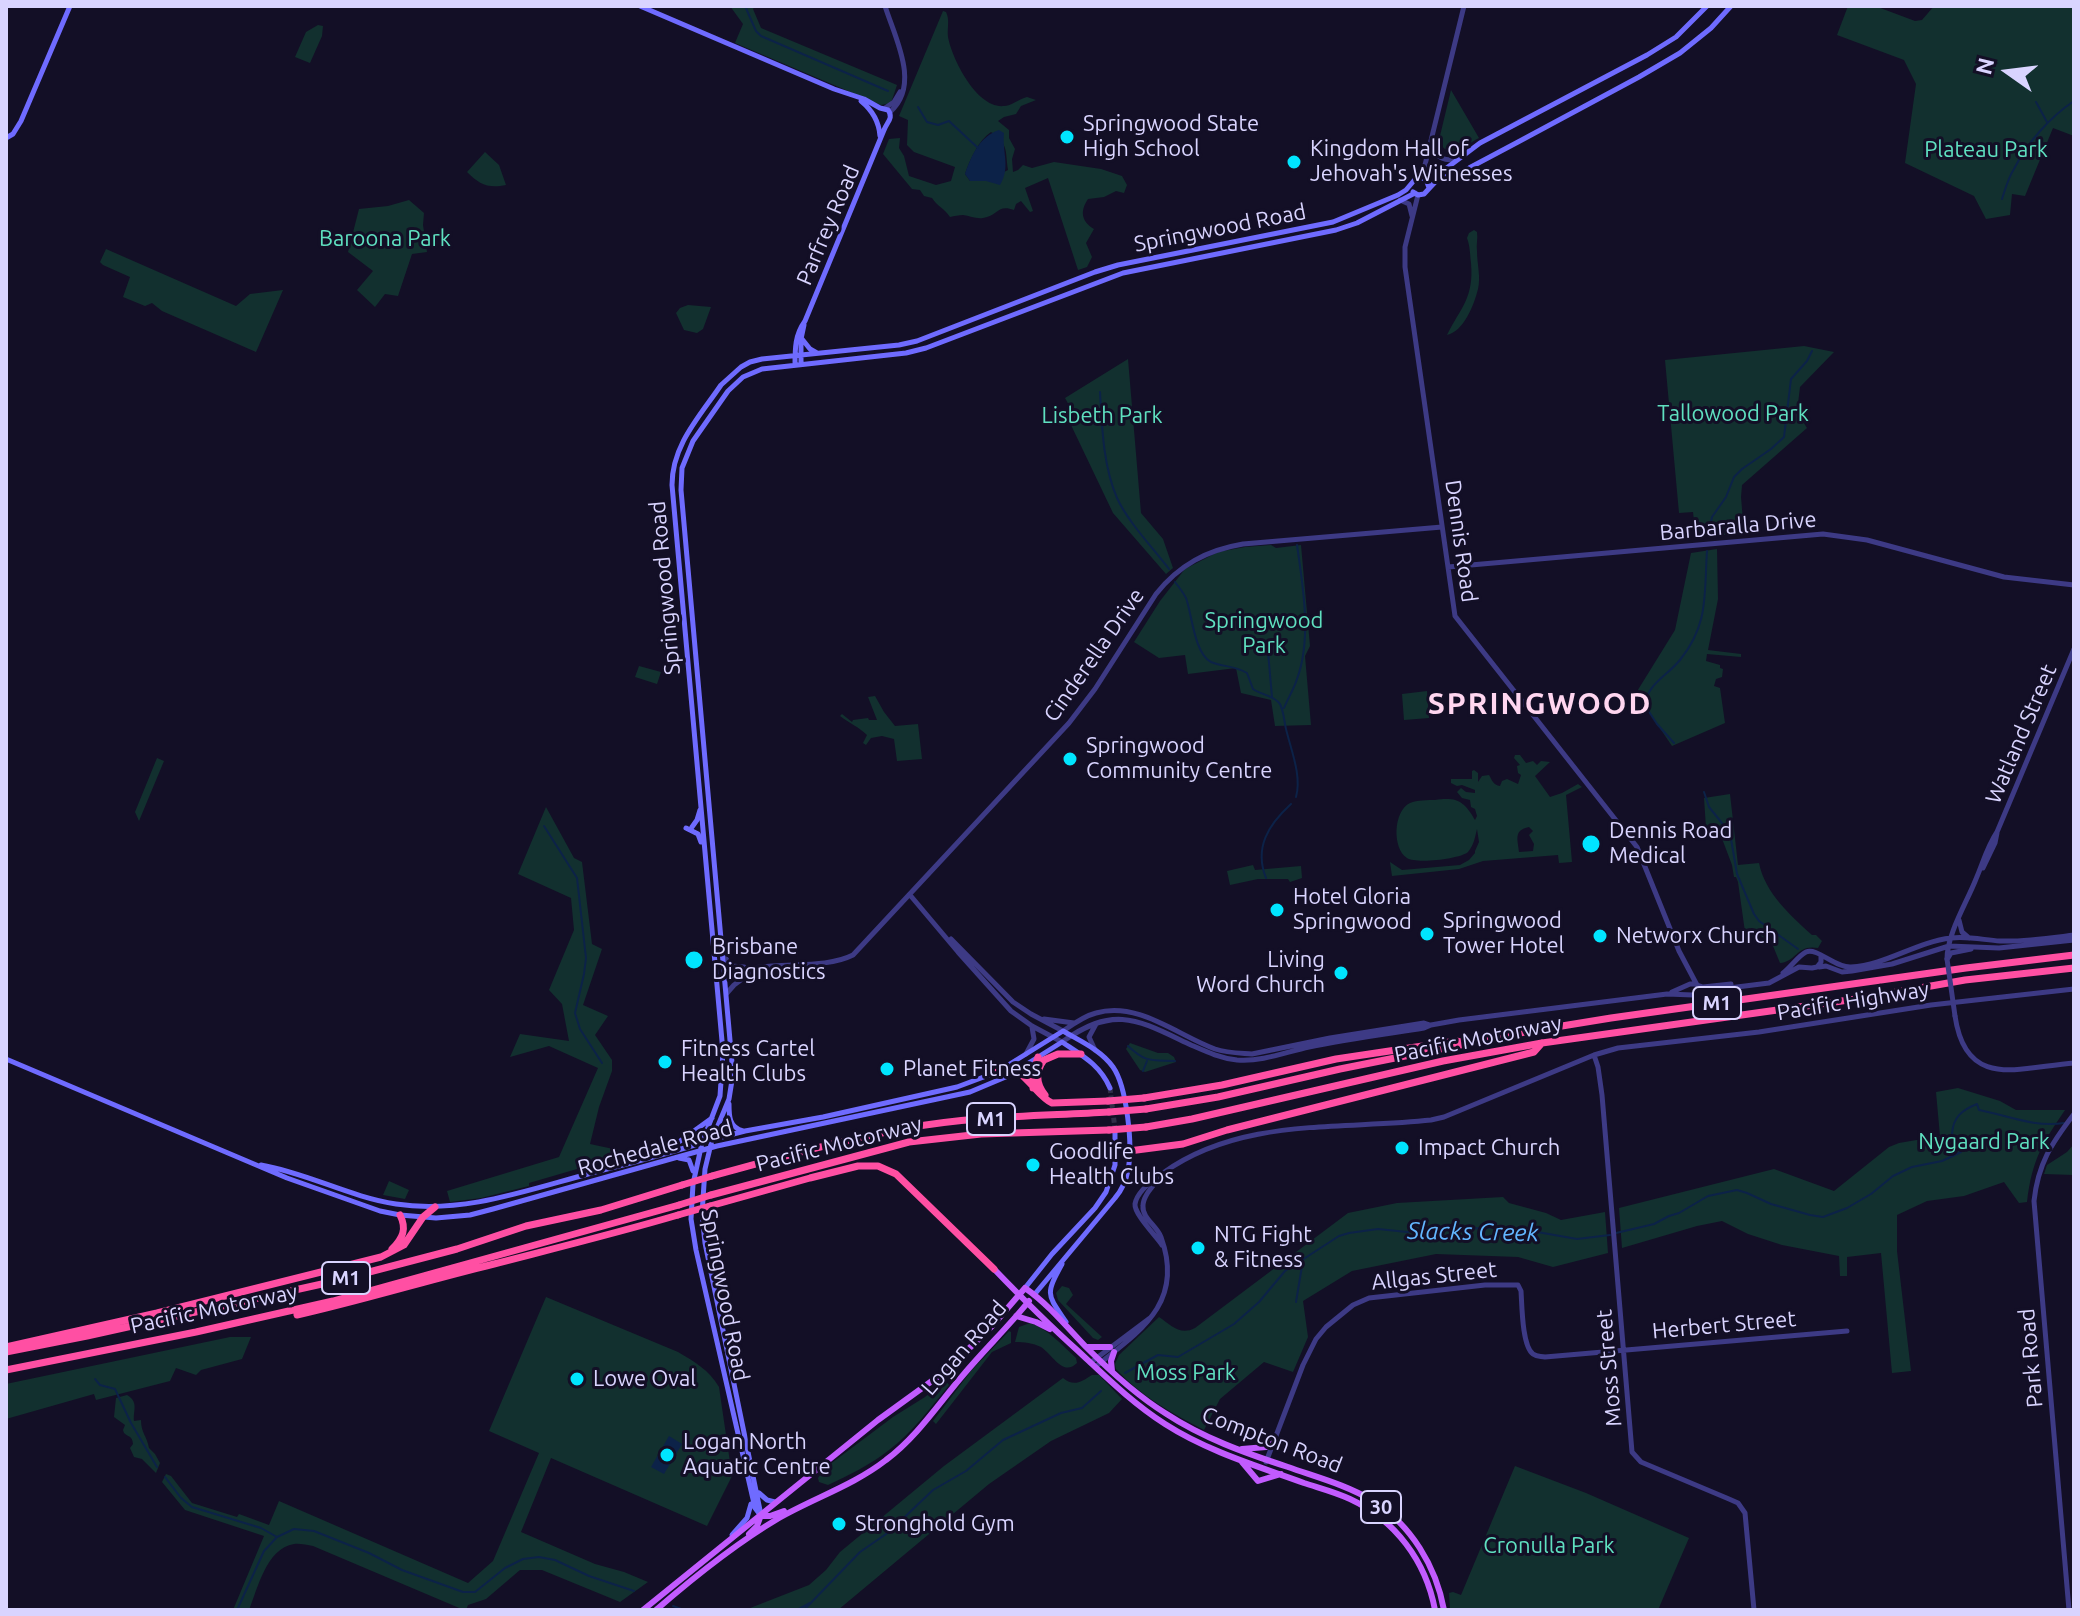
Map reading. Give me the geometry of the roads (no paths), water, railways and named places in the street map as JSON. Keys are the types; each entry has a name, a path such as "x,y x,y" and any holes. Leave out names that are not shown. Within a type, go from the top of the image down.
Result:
{"highway":[{"name":"Pacific Motorway","path":"6,1350 331,1282 457,1249 526,1226 601,1210 827,1144 909,1127 1020,1116 1146,1109 1611,1018 2074,955"},
{"name":"Pacific Motorway","path":"6,1370 333,1301 909,1142 981,1134 1146,1127 1443,1061 1542,1043 1863,998 1965,980 2074,968"},
{"path":"997,1072 1015,1071 1021,1074 1044,1100 1052,1103 1108,1101 1210,1087 1336,1059 1456,1041 1468,1044"},
{"path":"1129,1151 1193,1141 1534,1052 1542,1043"},
{"path":"1066,1103 1043,1094 1038,1070 1044,1060 1052,1055 1081,1054"},
{"path":"1033,1088 1033,1072 1038,1057"},
{"path":"196,1332 247,1326 361,1300 863,1166 878,1166 896,1174 994,1269"},
{"path":"6,1350 389,1254 408,1242 423,1217 435,1207"},
{"path":"389,1254 403,1235 404,1225 400,1215"}],"main road":[{"path":"6,138 13,134 21,121 70,6"},
{"path":"640,6 885,109 875,116"},
{"path":"1707,6 1683,31 1656,50 1480,143 1444,170 1414,179 1412,189 1417,194 1424,194 1434,182 1469,168 1670,59 1711,28 1731,6"},
{"path":"858,98 870,108 878,122 886,123"},
{"name":"Parfrey Road","path":"798,364 796,337 891,117 885,109"},
{"name":"Parfrey Road","path":"878,122 880,141"},
{"path":"1423,177 1429,188"},
{"name":"Springwood Road","path":"761,1515 752,1499 695,1242 691,1211 700,1151 720,1096 723,1071 672,485 673,466 680,445 728,377 750,362 917,341 1118,265 1345,218 1398,195 1412,183"},
{"name":"Springwood Road","path":"761,1515 703,1229 703,1184 709,1148 729,1099 733,1074 681,490 682,468 693,441 736,382 762,369 906,353 1107,277 1336,230 1417,194"},
{"name":"Parfrey Road","path":"798,355 805,321"},
{"path":"801,339 817,353"},
{"path":"701,805 697,820 689,828 699,836 705,854"},
{"path":"717,984 725,978"},
{"name":"Logan Road","path":"656,1610 738,1545 800,1507 865,1475 901,1448 1120,1192 1128,1170 1129,1151 1122,1084 1112,1066 1095,1050 1063,1031"},
{"name":"Rochedale Road","path":"252,1163 290,1171 388,1203 435,1207 462,1205 745,1131 957,1087 997,1072 1063,1031"},
{"path":"1062,1042 1099,1069 1110,1088"},
{"name":"Rochedale Road","path":"6,1059 355,1204 423,1217 460,1216 493,1209 709,1148 956,1096 995,1083 1062,1042"},
{"path":"729,1099 732,1124 745,1131"},
{"path":"660,1154 713,1117"},
{"name":"Logan Road","path":"643,1610 878,1420 947,1370 983,1335 1100,1201 1112,1179 1115,1165 1116,1148 1112,1129"},
{"path":"1116,1148 1129,1151"},
{"path":"677,1157 691,1163 693,1184"},
{"path":"1068,1253 1049,1294 1072,1332"},
{"name":"Compton Road","path":"994,1269 1092,1365 1166,1424 1240,1460 1350,1499 1386,1522 1410,1548 1421,1566 1435,1610"},
{"name":"Compton Road","path":"1025,1288 1112,1371 1179,1422 1234,1448 1353,1491 1389,1513 1425,1555 1444,1610"},
{"path":"1016,1316 1058,1333"},
{"path":"1087,1347 1112,1349 1112,1371"},
{"path":"721,1361 730,1359"},
{"path":"734,1419 739,1420 740,1405"},
{"path":"1234,1448 1263,1448 1274,1443"},
{"path":"1240,1460 1258,1481 1281,1474"},
{"path":"757,1488 762,1498 775,1502"},
{"path":"724,1545 747,1518 752,1499"},
{"path":"738,1545 757,1526 761,1515 770,1516 800,1507"}],"street":[{"path":"885,6 905,67 903,87 894,102 885,109"},
{"path":"1423,177 1464,6"},
{"path":"1430,145 1434,154 1445,159 1452,160 1464,155"},
{"name":"Dennis Road","path":"1417,194 1405,247 1405,267 1454,610 1459,622 1637,847 1696,985"},
{"path":"1399,200 1409,204 1413,217"},
{"name":"Cinderella Drive","path":"757,968 833,961 848,957 859,948 1085,704 1156,594 1183,567 1216,550 1243,544 1442,527"},
{"name":"Barbaralla Drive","path":"1448,567 1823,534 1867,540 2004,577 2074,585"},
{"name":"Watland Street","path":"2074,649 1997,832 1986,851 1951,938 1947,959 1958,1032 1970,1055 1994,1069 2074,1063"},
{"path":"910,895 1006,1005 1032,1026 1062,1042"},
{"path":"1959,919 1962,932 1969,938"},
{"path":"941,930 1005,995 1063,1031"},
{"name":"Pacific Highway","path":"1696,985 1706,987 1767,980 1783,973 1808,951 1815,951 1839,966 1851,967 1876,963 1918,945 1951,938 2019,941 2074,937"},
{"name":"Pacific Highway","path":"1062,1042 1096,1023 1117,1018 1130,1019 1217,1056 1245,1060 1431,1025 1667,994 1693,995 1770,983 1798,967 1824,966 1842,972 1852,971 1892,964 1949,946 2020,947 2074,937"},
{"path":"1930,951 1947,959 1951,953 1981,947"},
{"path":"723,955 731,966 757,968"},
{"name":"Pacific Highway","path":"1814,968 1821,956"},
{"name":"Dennis Road","path":"1686,967 1687,986"},
{"path":"725,978 757,968"},
{"path":"727,993 757,968"},
{"path":"1692,983 1698,990 1693,995 1687,991 1687,986 1692,983"},
{"name":"Pacific Highway","path":"1667,994 1687,986"},
{"name":"Pacific Highway","path":"1141,1196 1155,1177 1193,1153 1216,1144 1269,1131 1409,1123 1444,1117 1618,1048 1759,1032 1931,1005 2074,989"},
{"name":"Pacific Highway","path":"1063,1031 1096,1013 1126,1011 1216,1049 1252,1054 1387,1028 1424,1023 1431,1025"},
{"path":"1042,1019 1075,1023"},
{"path":"1095,1050 1089,1034 1096,1023"},
{"path":"1026,1054 1034,1039 1032,1026"},
{"name":"Moss Street","path":"1594,1055 1602,1095 1633,1455 1641,1462 1742,1507 1754,1610"},
{"name":"Park Road","path":"2069,1610 2034,1201 2041,1165 2074,1114"},
{"path":"1141,1196 1136,1208 1138,1213 1162,1245"},
{"path":"1092,1365 1151,1317 1168,1283 1167,1256 1160,1236 1143,1211 1141,1196"},
{"name":"Allgas Street","path":"1264,1468 1316,1339 1353,1305 1377,1296 1485,1285 1518,1285"},
{"name":"Herbert Street","path":"1518,1285 1526,1341 1530,1352 1536,1356 1847,1331"}],"water":[{"path":"999,130 1004,133 1006,166 1000,185 970,181 965,174 973,154 981,142"},
{"name":"Logan North Aquatic Centre","path":"669,1436 682,1444 664,1474 651,1467"}],"waterway":[{"path":"745,6 761,36 888,91"},
{"path":"2002,199 2019,159 2032,140 2074,101"},
{"path":"2036,102 2047,122"},
{"path":"918,107 927,122 938,125 949,121 978,148"},
{"path":"1708,537 1712,517 1726,497 1734,477 1784,437 1791,379 1812,351"},
{"path":"1100,392 1106,459 1112,486 1134,525 1169,569"},
{"path":"1284,708 1297,679 1304,647 1305,612 1297,545"},
{"path":"1674,743 1644,704 1650,690 1680,660 1696,634 1705,595 1707,551"},
{"path":"1175,582 1186,598 1197,642 1205,657 1215,664 1247,673 1253,689 1280,704 1297,772 1296,797"},
{"path":"1268,652 1272,697"},
{"path":"1704,792 1709,807 1730,833 1737,874 1754,914 1798,949"},
{"path":"1266,878 1262,857 1265,838 1291,804"},
{"path":"544,826 577,878 586,958 575,1013 580,1029 602,1063"},
{"path":"1128,1046 1149,1060 1175,1061"},
{"path":"1143,1071 1147,1061"},
{"name":"Slacks Creek","path":"1616,1233 1654,1224 1708,1196 1737,1190 1771,1204 1823,1217 1847,1208 1893,1176 1912,1167 1942,1161 1961,1152 1962,1143 1952,1134 1954,1123 1963,1112 1977,1104 1979,1110 2021,1120 2042,1124 2064,1123"},
{"name":"Slacks Creek","path":"1125,1373 1158,1355 1178,1357 1234,1324 1259,1302 1285,1271 1339,1236 1349,1233 1378,1229 1407,1232 1440,1227 1509,1227 1577,1239 1610,1235"},
{"path":"1296,1302 1303,1260"},
{"path":"95,1379 100,1385 115,1389 157,1467"},
{"name":"Slacks Creek","path":"804,1610 860,1552 889,1532 933,1490 966,1471 1003,1440 1061,1413 1082,1408 1101,1391"},
{"path":"165,1477 192,1507 261,1528 277,1537"},
{"path":"237,1610 264,1551 277,1537 294,1529 314,1531 402,1570 463,1592 475,1592 505,1568 523,1559 539,1557 555,1560 589,1576 634,1591"},
{"name":"Slacks Creek","path":"797,1610 810,1603"},
{"path":"673,1606 684,1610"}],"tunnel":[{"path":"1110,1088 1115,1129"}],"place":[{"name":"Springwood State High School","path":"1067,137"},
{"name":"Kingdom Hall of Jehovah's Witnesses","path":"1294,162"},
{"name":"Springwood Community Centre","path":"1070,759"},
{"name":"Dennis Road Medical","path":"1591,844"},
{"name":"Hotel Gloria Springwood","path":"1277,910"},
{"name":"Springwood Tower Hotel","path":"1427,934"},
{"name":"Networx Church","path":"1600,936"},
{"name":"Brisbane Diagnostics","path":"694,960"},
{"name":"Living Word Church","path":"1341,973"},
{"name":"Fitness Cartel Health Clubs","path":"665,1062"},
{"name":"Planet Fitness","path":"887,1069"},
{"name":"Impact Church","path":"1402,1148"},
{"name":"Goodlife Health Clubs","path":"1033,1165"},
{"name":"NTG Fight & Fitness","path":"1198,1248"},
{"name":"Lowe Oval","path":"577,1379"},
{"name":"Logan North Aquatic Centre","path":"667,1455"},
{"name":"Stronghold Gym","path":"839,1524"}],"district":[{"name":"SPRINGWOOD","path":"1540,704"}],"park label":[{"name":"Plateau Park","path":"1986,150"},
{"name":"Baroona Park","path":"385,239"},
{"name":"Tallowood Park","path":"1733,414"},
{"name":"Lisbeth Park","path":"1102,416"},
{"name":"Springwood Park","path":"1264,634"},
{"name":"Nygaard Park","path":"1984,1142"},
{"name":"Moss Park","path":"1186,1373"},
{"name":"Cronulla Park","path":"1549,1546"}]}
